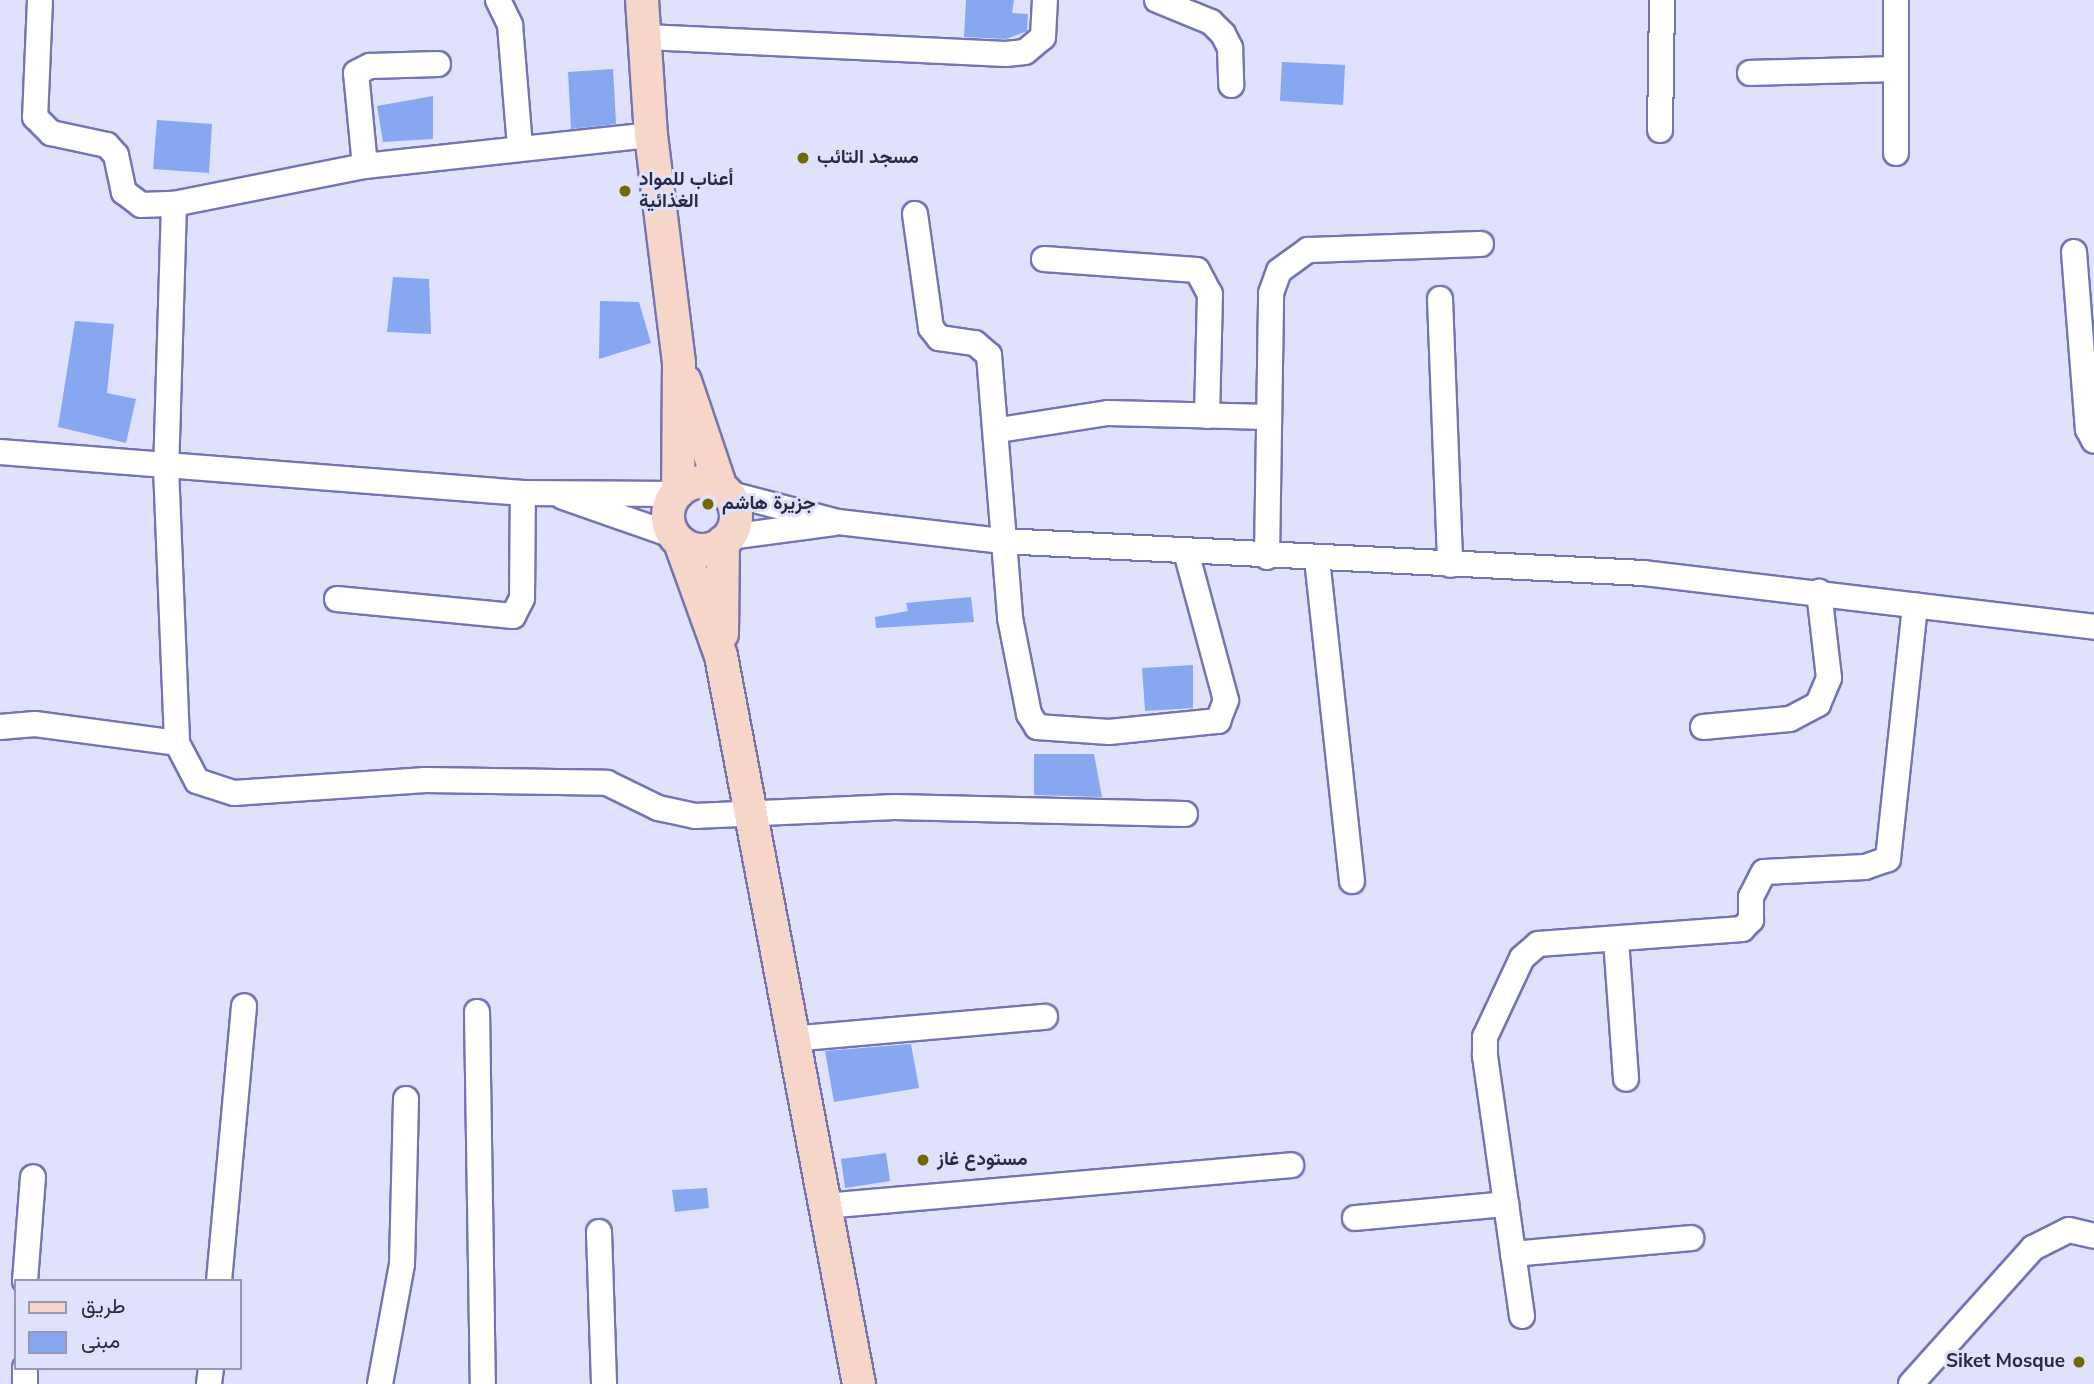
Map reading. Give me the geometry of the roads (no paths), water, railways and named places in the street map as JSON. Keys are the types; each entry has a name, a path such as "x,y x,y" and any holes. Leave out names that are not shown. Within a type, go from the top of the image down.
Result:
{"main road":[{"path":"642,0 650,135 679,363 677,493 668,516 721,656 791,1039 859,1384"},
{"path":"679,363 724,491 736,514 726,539 721,656"},
{"path":"677,493 699,482 724,491"},
{"path":"678,539 702,550 726,539"}],"street":[{"path":"40,0 35,117 51,133 107,145 116,155 124,192 141,205 174,204 365,166 520,147 650,135"},
{"path":"498,0 510,25 520,147"},
{"path":"646,37 1006,54 1025,52 1043,37 1045,0"},
{"path":"1157,0 1211,22 1223,34 1230,48 1231,85"},
{"path":"1660,130 1662,0"},
{"path":"1896,0 1896,153"},
{"path":"365,166 356,73 370,66 438,64"},
{"path":"1750,73 1894,69"},
{"path":"174,204 166,467 177,743 197,781 234,793 426,780 579,781 627,789 673,813 895,807 1185,814"},
{"path":"915,214 930,328 939,338 975,343 989,355 999,430 1001,541 1029,714 1051,732 1218,721 1226,700 1186,551"},
{"path":"1267,557 1271,293 1295,255 1481,244"},
{"path":"2074,252 2088,429 2094,441"},
{"path":"1044,259 1197,270 1210,294 1207,416"},
{"path":"1440,299 1450,565"},
{"path":"999,430 1086,414 1269,417"},
{"path":"0,452 523,493 677,493"},
{"path":"724,491 838,522 1001,541 1267,557 1644,573 2094,627"},
{"path":"337,599 513,616 522,598 523,493"},
{"path":"556,494 678,539"},
{"path":"726,539 838,522"},
{"path":"1317,559 1352,881"},
{"path":"1703,727 1790,719 1818,704 1829,678 1819,592"},
{"path":"1522,1317 1485,1037 1530,949 1742,929 1751,920 1751,897 1764,872 1865,867 1888,859 1915,605"},
{"path":"0,727 47,725 177,743"},
{"path":"1616,939 1626,1079"},
{"path":"219,1279 244,1006"},
{"path":"477,1012 483,1384"},
{"path":"791,1039 1045,1017"},
{"path":"380,1384 402,1264 406,1099"},
{"path":"825,1206 1291,1165"},
{"path":"25,1279 33,1177"},
{"path":"1355,1218 1506,1204"},
{"path":"1911,1384 2033,1248 2069,1230 2094,1237"},
{"path":"599,1232 604,1384"},
{"path":"1513,1254 1691,1238"}],"place":[{"name":"مسجد التائب","path":"803,158"},
{"name":"أعناب للمواد الغذائية","path":"625,191"},
{"name":"جزيرة هاشم","path":"708,504"},
{"name":"مستودع غاز","path":"923,1160"},
{"name":"Siket Mosque","path":"2079,1362"}]}
